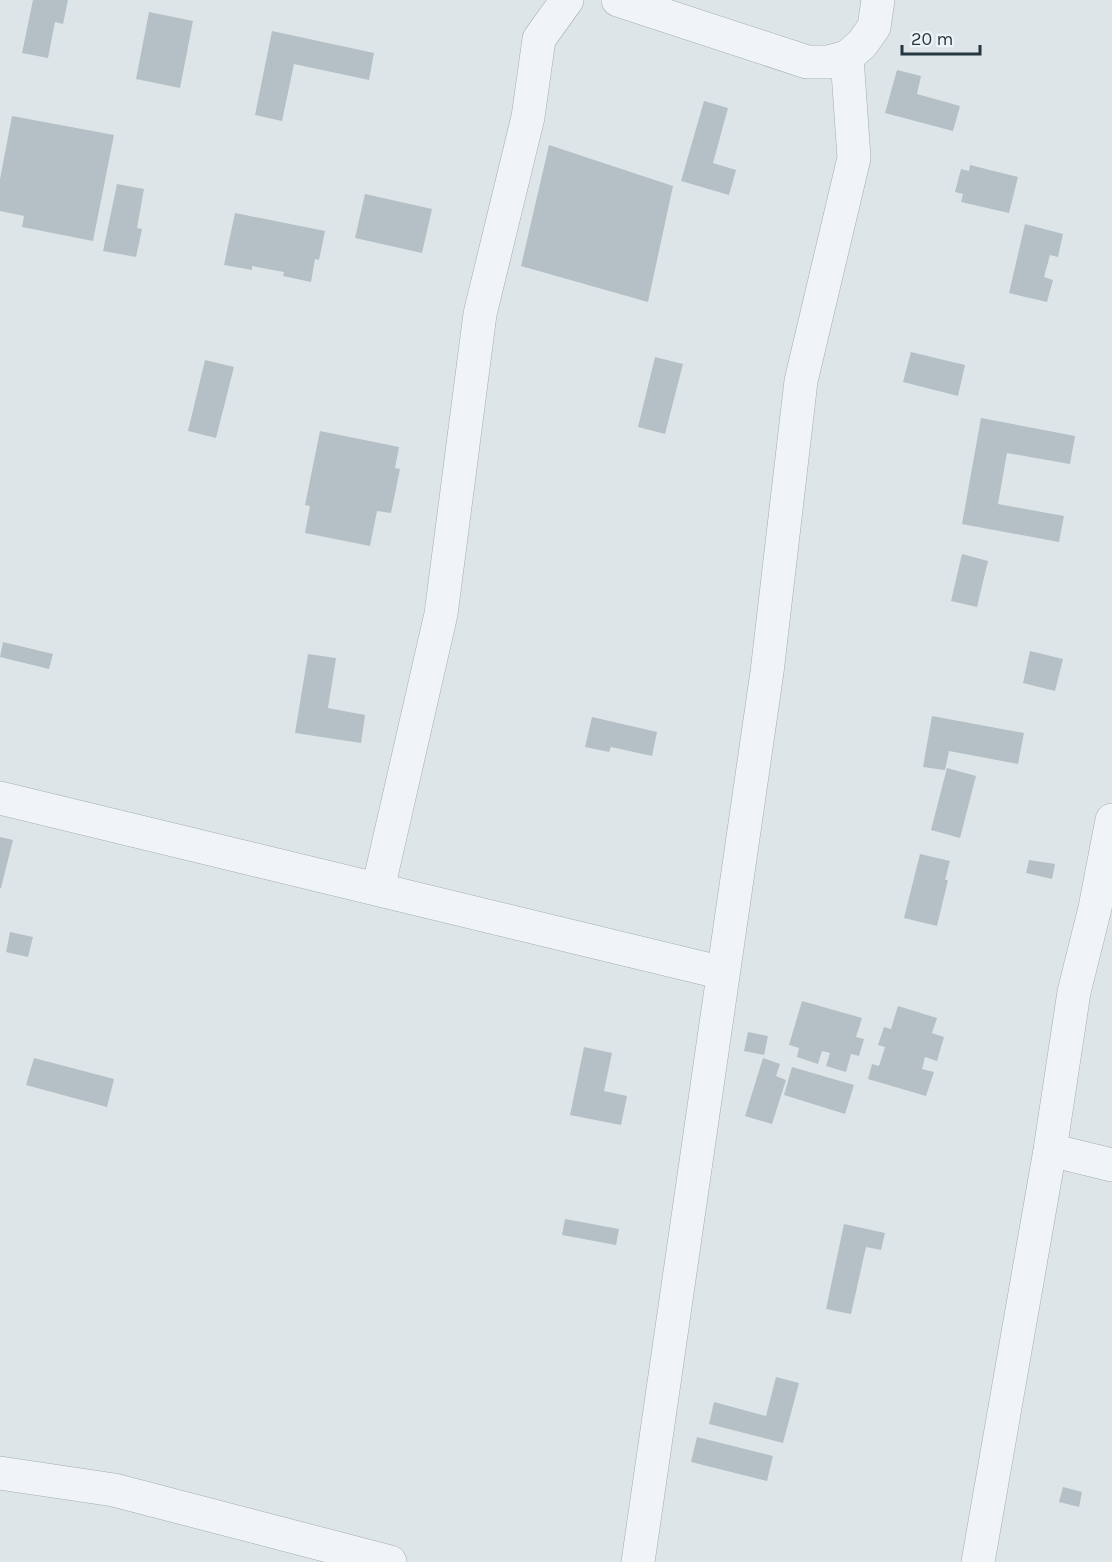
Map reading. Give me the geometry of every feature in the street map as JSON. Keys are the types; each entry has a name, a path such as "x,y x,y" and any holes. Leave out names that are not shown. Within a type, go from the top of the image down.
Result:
{"street":[{"path":"378,890 441,614 480,314 528,117 538,39 567,0"},
{"path":"618,0 807,62 829,62 847,57 862,44 874,27 878,0"},
{"path":"638,1562 767,672 801,381 854,158 847,57"},
{"path":"0,798 723,972"},
{"path":"978,1562 1050,1150 1074,992 1095,908 1112,820"},
{"path":"1050,1150 1112,1165"},
{"path":"0,1473 114,1490 390,1562"}],"building":[{"path":"33,0 68,0 63,24 55,22 48,58 22,53"},
{"path":"149,12 193,21 180,88 136,79"},
{"path":"272,31 374,53 369,80 294,64 282,121 255,115"},
{"path":"897,70 921,76 917,94 960,106 953,131 885,113"},
{"path":"704,101 728,108 713,163 736,170 729,195 681,181"},
{"path":"12,116 114,135 93,241 22,227 24,216 0,211 0,179"},
{"path":"549,145 673,186 648,302 521,266"},
{"path":"970,165 1018,177 1009,213 961,202 963,194 955,192 961,169 969,171"},
{"path":"117,184 144,189 137,228 142,229 136,257 103,251"},
{"path":"365,194 432,209 422,253 355,238"},
{"path":"235,213 325,231 319,260 315,259 311,282 283,276 284,272 252,266 252,270 224,265"},
{"path":"1025,224 1063,234 1058,257 1050,255 1044,277 1053,280 1047,302 1009,293"},
{"path":"911,352 965,365 958,396 903,382"},
{"path":"655,357 683,364 665,434 638,427"},
{"path":"205,360 234,367 216,438 188,431"},
{"path":"981,418 1075,436 1070,464 1007,453 998,504 1064,516 1059,542 962,524"},
{"path":"320,431 399,447 395,468 400,469 391,513 377,511 370,546 305,533 310,506 305,505"},
{"path":"962,554 988,561 977,607 951,601"},
{"path":"3,642 53,654 49,669 0,657"},
{"path":"1030,651 1063,659 1055,691 1023,683"},
{"path":"308,654 336,658 328,708 365,715 361,743 295,733"},
{"path":"932,716 1024,733 1018,764 949,751 945,770 923,767"},
{"path":"592,717 657,732 652,756 611,747 609,752 585,747"},
{"path":"947,768 976,776 960,838 931,830"},
{"path":"0,837 13,840 1,888 0,888"},
{"path":"920,854 950,861 937,926 904,918"},
{"path":"1029,860 1055,864 1052,879 1026,873"},
{"path":"10,932 33,937 28,957 6,952"},
{"path":"802,1001 862,1018 856,1037 864,1039 859,1056 851,1054 846,1072 826,1066 830,1053 822,1051 818,1064 797,1057 799,1048 789,1045"},
{"path":"898,1006 937,1018 932,1033 944,1037 937,1061 925,1057 922,1069 934,1072 926,1096 868,1079 872,1064 879,1066 885,1047 878,1045 884,1027 891,1029"},
{"path":"748,1032 768,1036 764,1055 744,1051"},
{"path":"584,1047 612,1053 604,1091 627,1096 621,1125 570,1115"},
{"path":"34,1058 114,1079 107,1107 26,1085"},
{"path":"763,1058 780,1064 776,1076 786,1080 772,1124 745,1116"},
{"path":"792,1067 854,1085 845,1114 784,1095"},
{"path":"565,1219 619,1229 616,1245 562,1235"},
{"path":"844,1224 885,1233 881,1250 866,1247 851,1314 826,1309"},
{"path":"776,1377 799,1383 783,1443 709,1424 714,1402 766,1416"},
{"path":"697,1437 773,1456 767,1481 691,1462"},
{"path":"1063,1487 1082,1492 1079,1507 1059,1502"}]}
